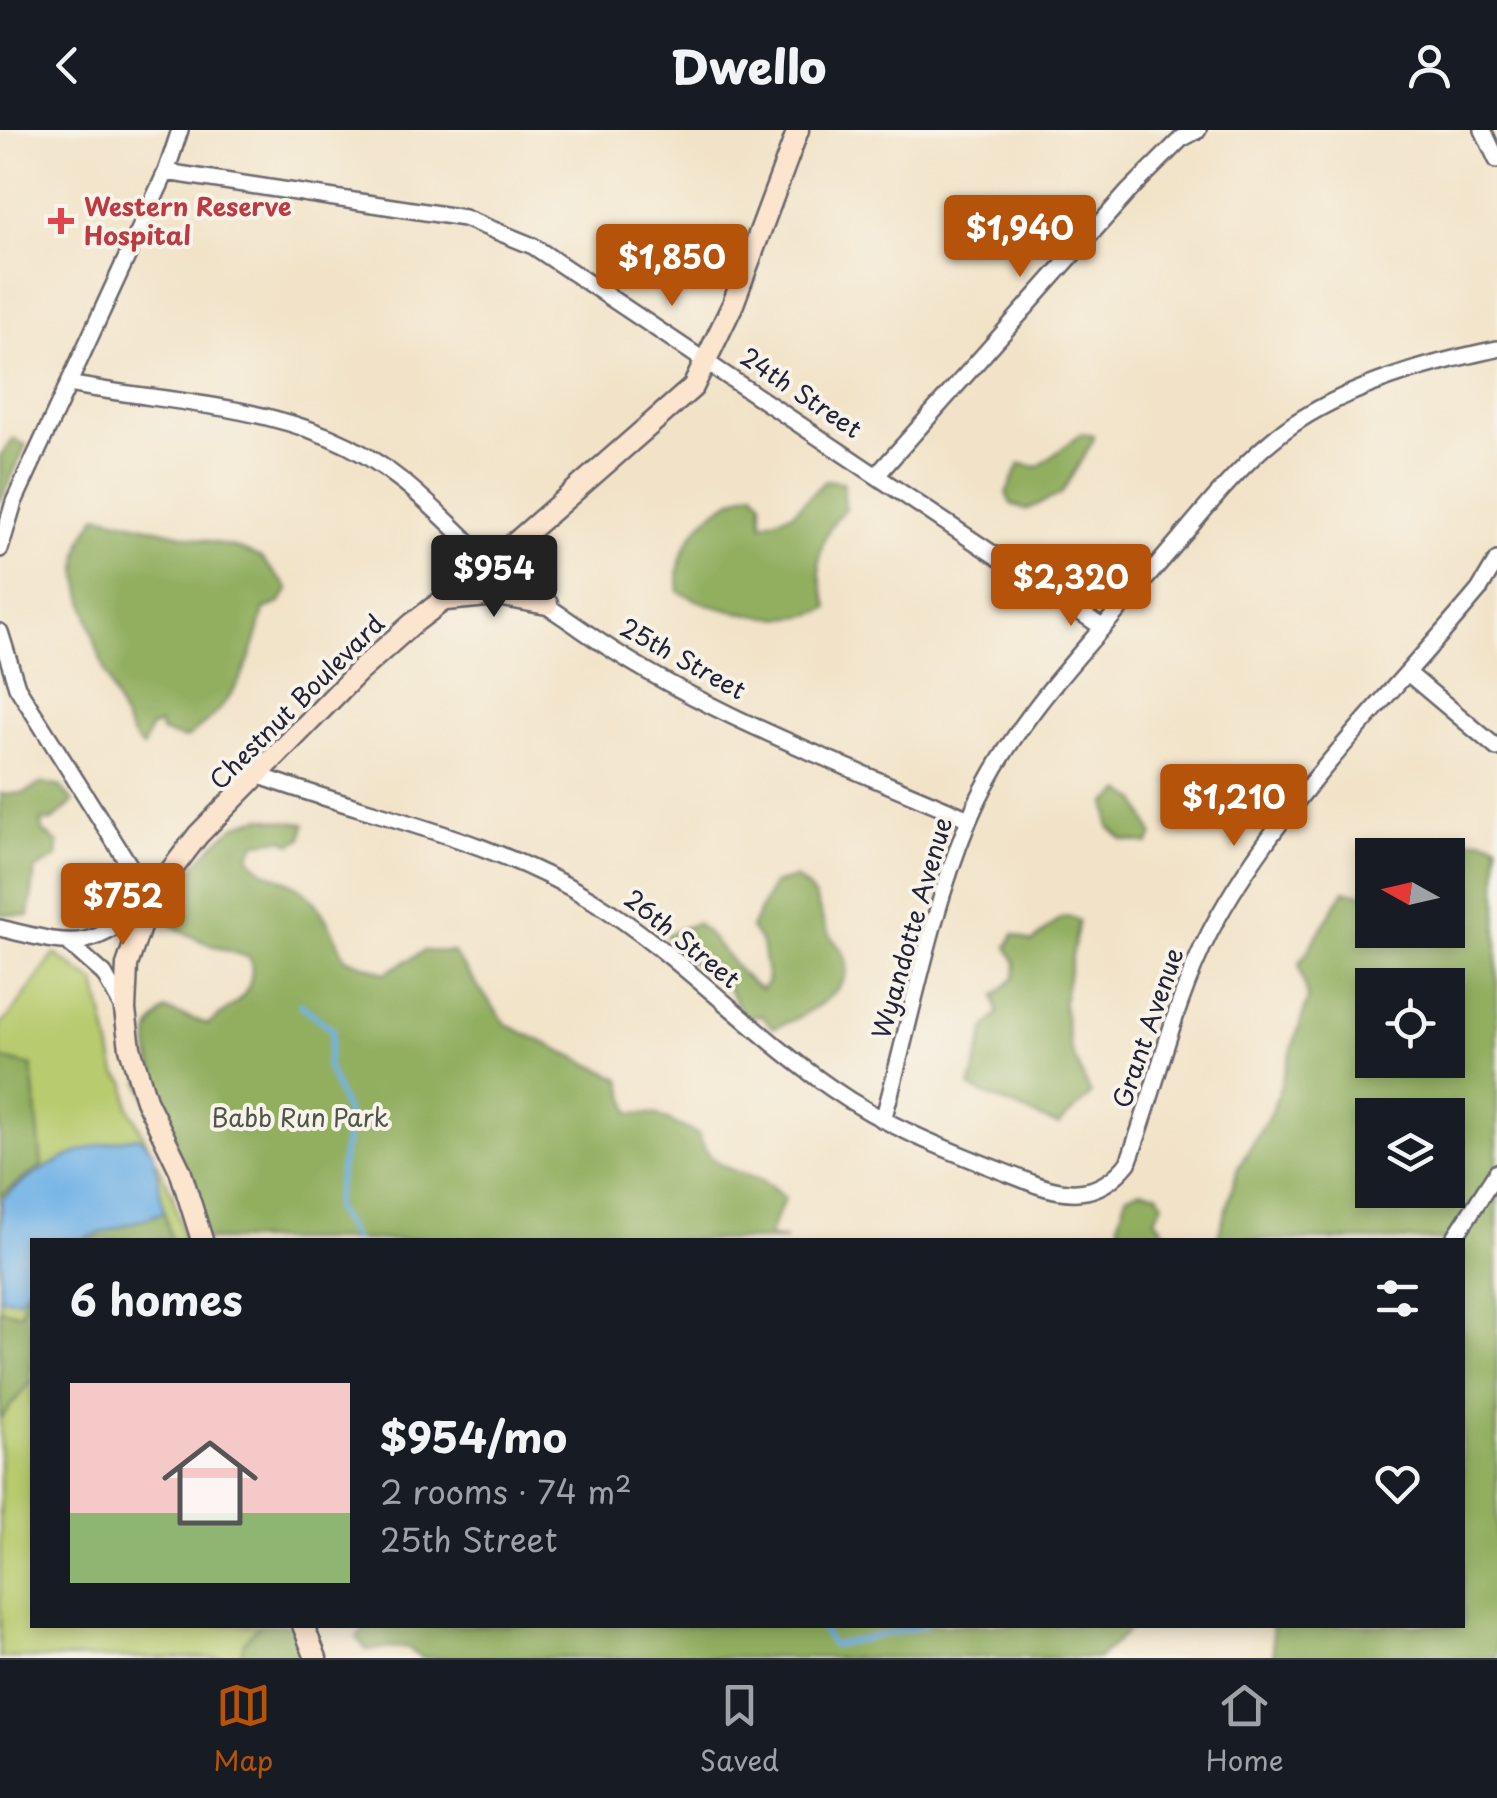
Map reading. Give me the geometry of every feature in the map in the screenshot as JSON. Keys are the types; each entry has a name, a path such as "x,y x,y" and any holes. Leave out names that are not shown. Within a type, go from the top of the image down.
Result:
{"street":[{"path":"0,550 14,502 166,172 180,130"},
{"name":"Chestnut Boulevard","path":"201,1238 180,1170 137,1074 124,1010 130,951 150,898 198,835 358,672 492,564 684,396 709,360 798,130"},
{"path":"878,476 1128,191 1181,134 1198,130"},
{"path":"1483,130 1497,160"},
{"name":"24th Street","path":"166,172 468,219 533,246 1102,626"},
{"name":"Wyandotte Avenue","path":"882,1120 936,920 969,819 1015,740 1102,626 1230,483 1291,426 1366,388 1497,350"},
{"name":"25th Street","path":"69,384 262,415 332,438 366,455 422,494 492,564 641,667 709,704 969,819"},
{"name":"Grant Avenue","path":"1051,1190 1073,1194 1098,1188 1128,1163 1189,976 1237,884 1278,827 1479,590 1497,560"},
{"path":"444,600 498,595 547,604"},
{"path":"0,632 17,687 150,898 99,936 70,944 0,928"},
{"path":"1409,674 1497,748"},
{"name":"26th Street","path":"258,775 338,804 456,837 548,875 627,924 802,1066 882,1120 1051,1190"},
{"path":"70,944 104,974 124,1010"},
{"path":"1455,1238 1497,1172"},
{"path":"304,1628 316,1658"}],"green space":[{"path":"1082,433 1093,436 1093,441 1061,494 1026,510 1011,504 1006,493 1020,464 1038,467"},
{"path":"14,439 26,445 0,503 0,456"},
{"path":"826,480 843,482 845,508 828,532 820,555 821,580 829,608 794,617 754,615 713,606 679,592 678,574 688,542 722,506 754,491 762,501 762,524 793,513"},
{"path":"98,515 234,547 260,557 289,589 280,603 264,609 246,667 228,698 185,739 161,732 160,724 150,728 143,748 133,736 112,691 92,632 78,565 84,538"},
{"path":"42,783 61,787 73,802 52,821 41,821 43,831 58,843 57,857 35,870 29,916 0,914 0,794 24,793"},
{"path":"1122,791 1137,800 1153,834 1149,844 1123,840 1109,827 1107,803"},
{"name":"Babb Run Park","path":"262,818 305,824 302,838 291,844 283,839 257,842 249,855 259,867 309,896 327,921 345,958 385,973 424,951 452,952 507,1025 621,1079 630,1113 655,1114 699,1135 714,1160 761,1180 785,1198 768,1236 777,1238 201,1238 140,1081 154,1071 149,1038 159,1016 166,1010 208,1024 242,997 251,980 250,958 181,931 167,918 166,909 179,884 214,844 247,822"},
{"path":"1465,839 1497,843 1497,1658 1274,1658 1272,1628 1465,1628 1465,1238 1218,1238 1238,1168 1273,1109 1308,999 1299,965 1344,891 1355,893 1355,948 1465,948"},
{"path":"795,878 816,901 827,930 846,959 846,975 820,1004 773,1028 762,1015 746,1018 723,980 682,957 666,935 696,923 762,989 768,981 762,944 751,928 773,884"},
{"path":"1061,918 1079,921 1063,1003 1071,1050 1091,1095 1058,1125 970,1088 985,1030 998,1013 995,996 1015,977 1016,963 1007,947 1014,934 1032,942"},
{"path":"55,954 96,983 116,1073 126,1083 129,1107 172,1193 183,1238 30,1238 30,1628 295,1628 308,1658 0,1658 0,1024"},
{"path":"0,1058 32,1066 42,1166 0,1196"},
{"path":"1141,1190 1158,1193 1163,1203 1155,1219 1170,1238 1120,1238 1119,1221 1127,1195"},
{"path":"164,1212 170,1238 87,1238"},
{"path":"30,1286 30,1382 0,1419 0,1309 20,1314"},
{"path":"257,1628 295,1628 308,1658 241,1658 244,1641"},
{"path":"364,1628 1131,1628 1099,1658 421,1658 407,1647 366,1650 357,1637"}],"water":[{"path":"139,1137 153,1151 164,1212 87,1238 30,1238 30,1283 21,1299 0,1298 2,1199 66,1158"}],"waterway":[{"path":"300,1004 333,1030 327,1065 349,1120 334,1208 353,1238"},
{"path":"820,1628 833,1645 915,1628"}],"place":[{"name":"Western Reserve Hospital","path":"61,221"}]}
